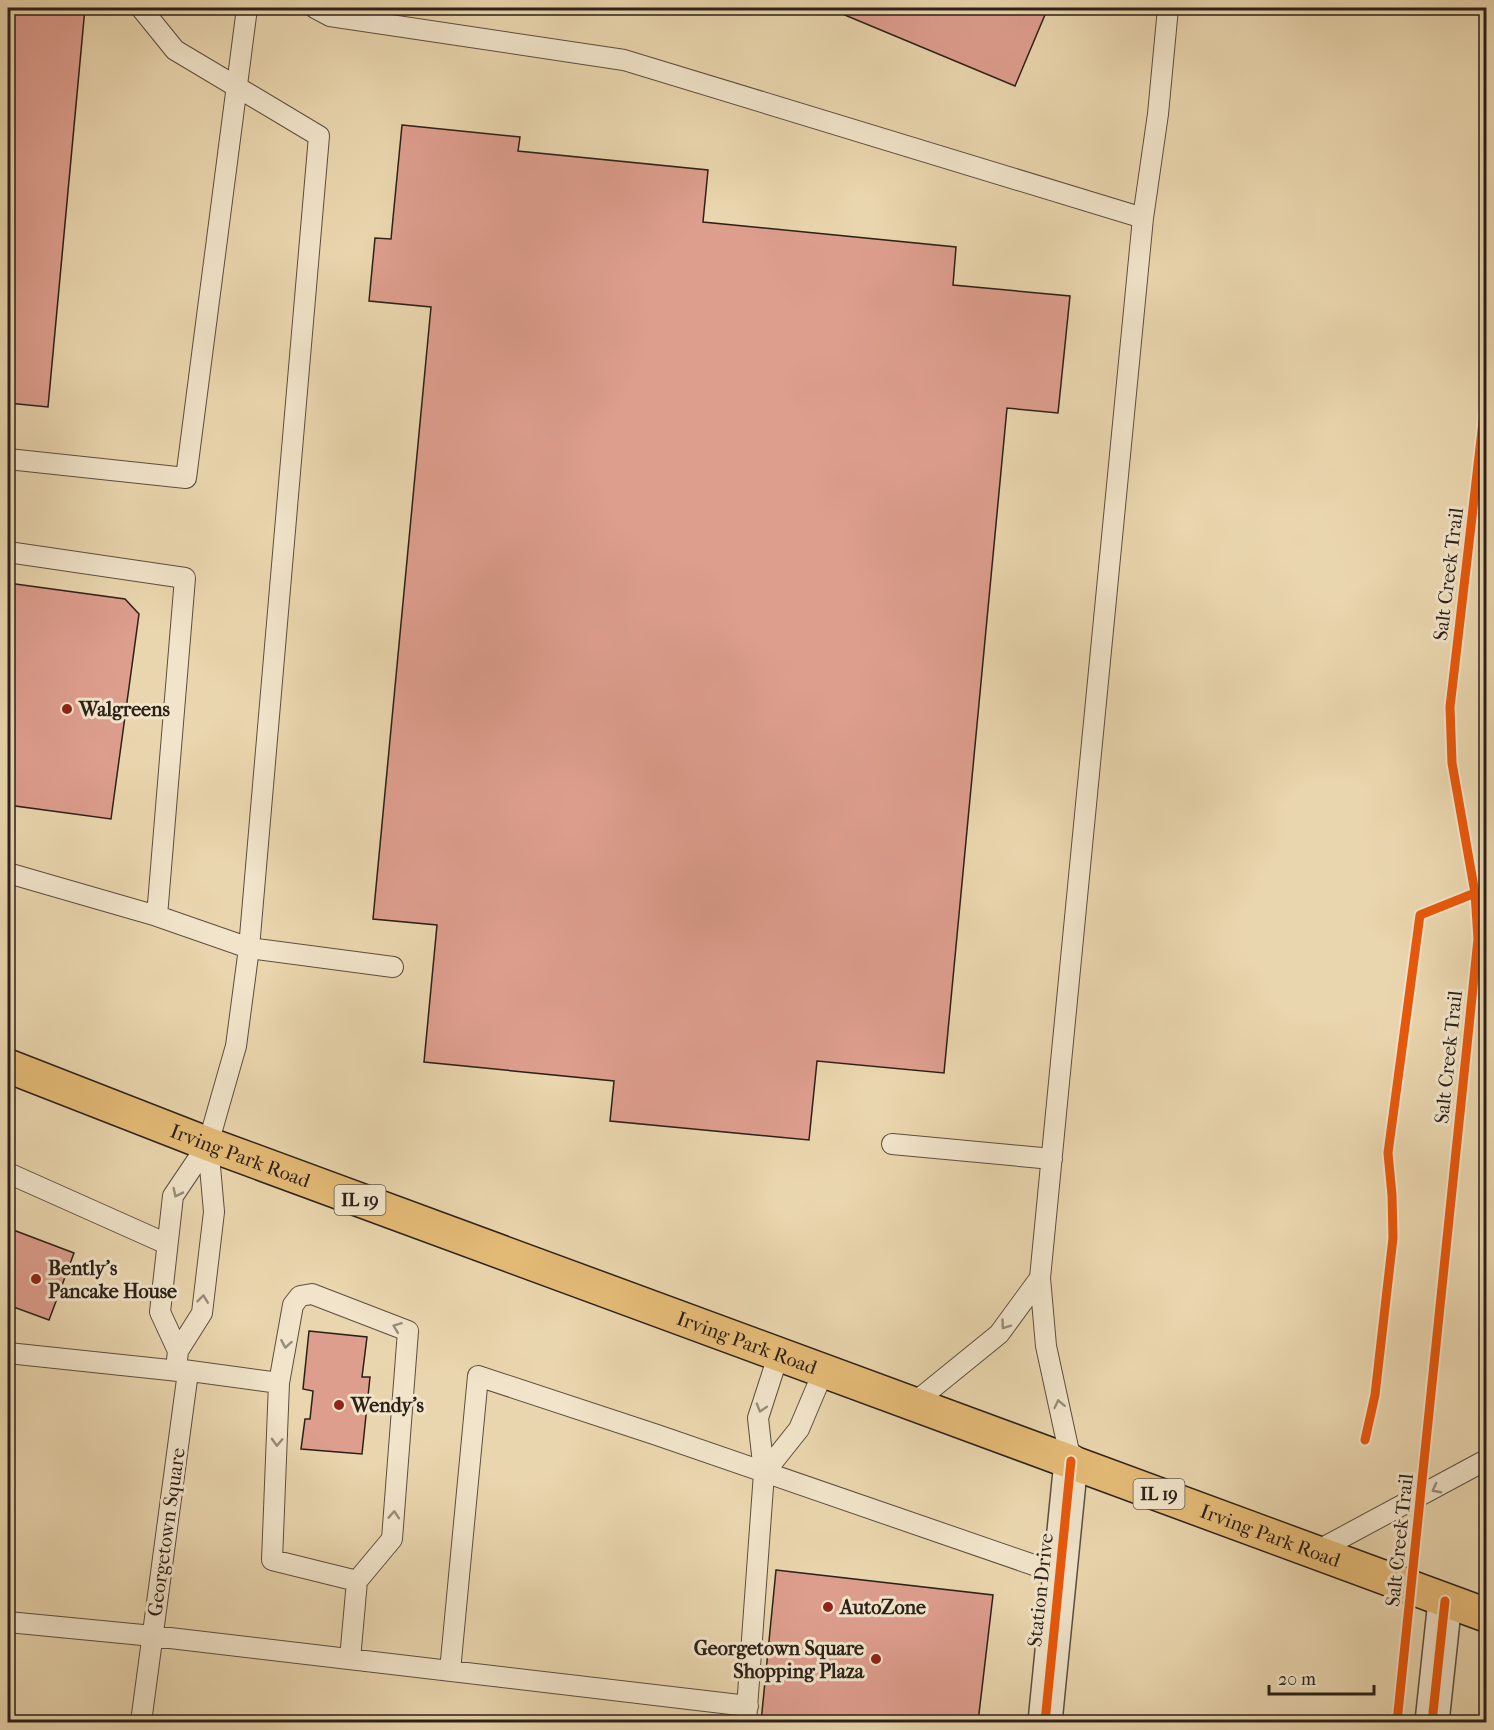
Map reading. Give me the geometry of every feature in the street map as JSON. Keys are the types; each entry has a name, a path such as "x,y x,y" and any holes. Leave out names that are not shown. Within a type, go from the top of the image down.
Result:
{"main road":[{"name":"Irving Park Road","path":"8,1066 208,1143 1486,1615"}],"street":[{"name":"Station Drive","path":"1045,1722 1071,1461"},
{"path":"1431,1722 1445,1601"}],"lane":[{"path":"141,8 174,50 319,136 249,948 236,1046 208,1143 173,1196 160,1312 181,1364"},
{"path":"8,459 186,478 247,8"},
{"path":"315,8 330,16 624,60 1143,218"},
{"path":"1071,1461 1046,1346 1040,1278 1143,218 1158,114 1168,8"},
{"path":"8,552 185,578 156,916"},
{"path":"8,873 156,916 249,948 393,967"},
{"name":"Georgetown Square","path":"141,1722 153,1636 181,1364 202,1313 214,1212 208,1143"},
{"path":"892,1144 1052,1159"},
{"path":"8,1173 168,1244"},
{"path":"914,1403 999,1334 1040,1278"},
{"path":"350,1659 357,1581 392,1539 408,1331 312,1294 300,1296 294,1305 279,1383 272,1560 357,1581"},
{"path":"8,1353 181,1364 279,1383"},
{"path":"8,1622 153,1636 450,1671 747,1714 764,1473 758,1418 779,1353"},
{"path":"764,1473 799,1429 824,1370"},
{"path":"450,1671 478,1376 1060,1574"},
{"path":"1315,1552 1486,1460"}],"building":[{"path":"8,8 85,8 48,407 8,403"},
{"path":"828,8 1041,8 1047,10 1015,86"},
{"path":"402,125 520,137 518,151 708,170 703,222 956,247 953,285 1070,296 1058,413 1007,408 944,1073 817,1061 809,1140 610,1121 614,1081 424,1062 437,925 373,919 431,307 369,301 375,238 391,239"},
{"name":"Walgreens","path":"8,583 125,599 139,614 111,819 8,805"},
{"name":"Bently's Pancake House","path":"8,1228 74,1253 49,1320 8,1305"},
{"name":"Wendy's","path":"309,1331 367,1337 362,1377 370,1377 362,1454 301,1449 305,1419 310,1419 313,1391 303,1389"},
{"name":"Georgetown Square Shopping Plaza","path":"776,1570 993,1595 978,1722 761,1722"}],"cycle path":[{"name":"Salt Creek Trail","path":"1397,1722 1478,939 1475,893 1452,763 1450,707 1486,396"},
{"path":"1365,1440 1375,1395 1393,1238 1388,1153 1420,915 1475,893"},
{"path":"1045,1722 1071,1461"},
{"path":"1432,1722 1445,1601"}],"place":[{"name":"Walgreens","path":"67,709"},
{"name":"Bently's Pancake House","path":"36,1279"},
{"name":"Wendy's","path":"339,1405"},
{"name":"AutoZone","path":"828,1607"},
{"name":"Georgetown Square Shopping Plaza","path":"876,1659"}]}
